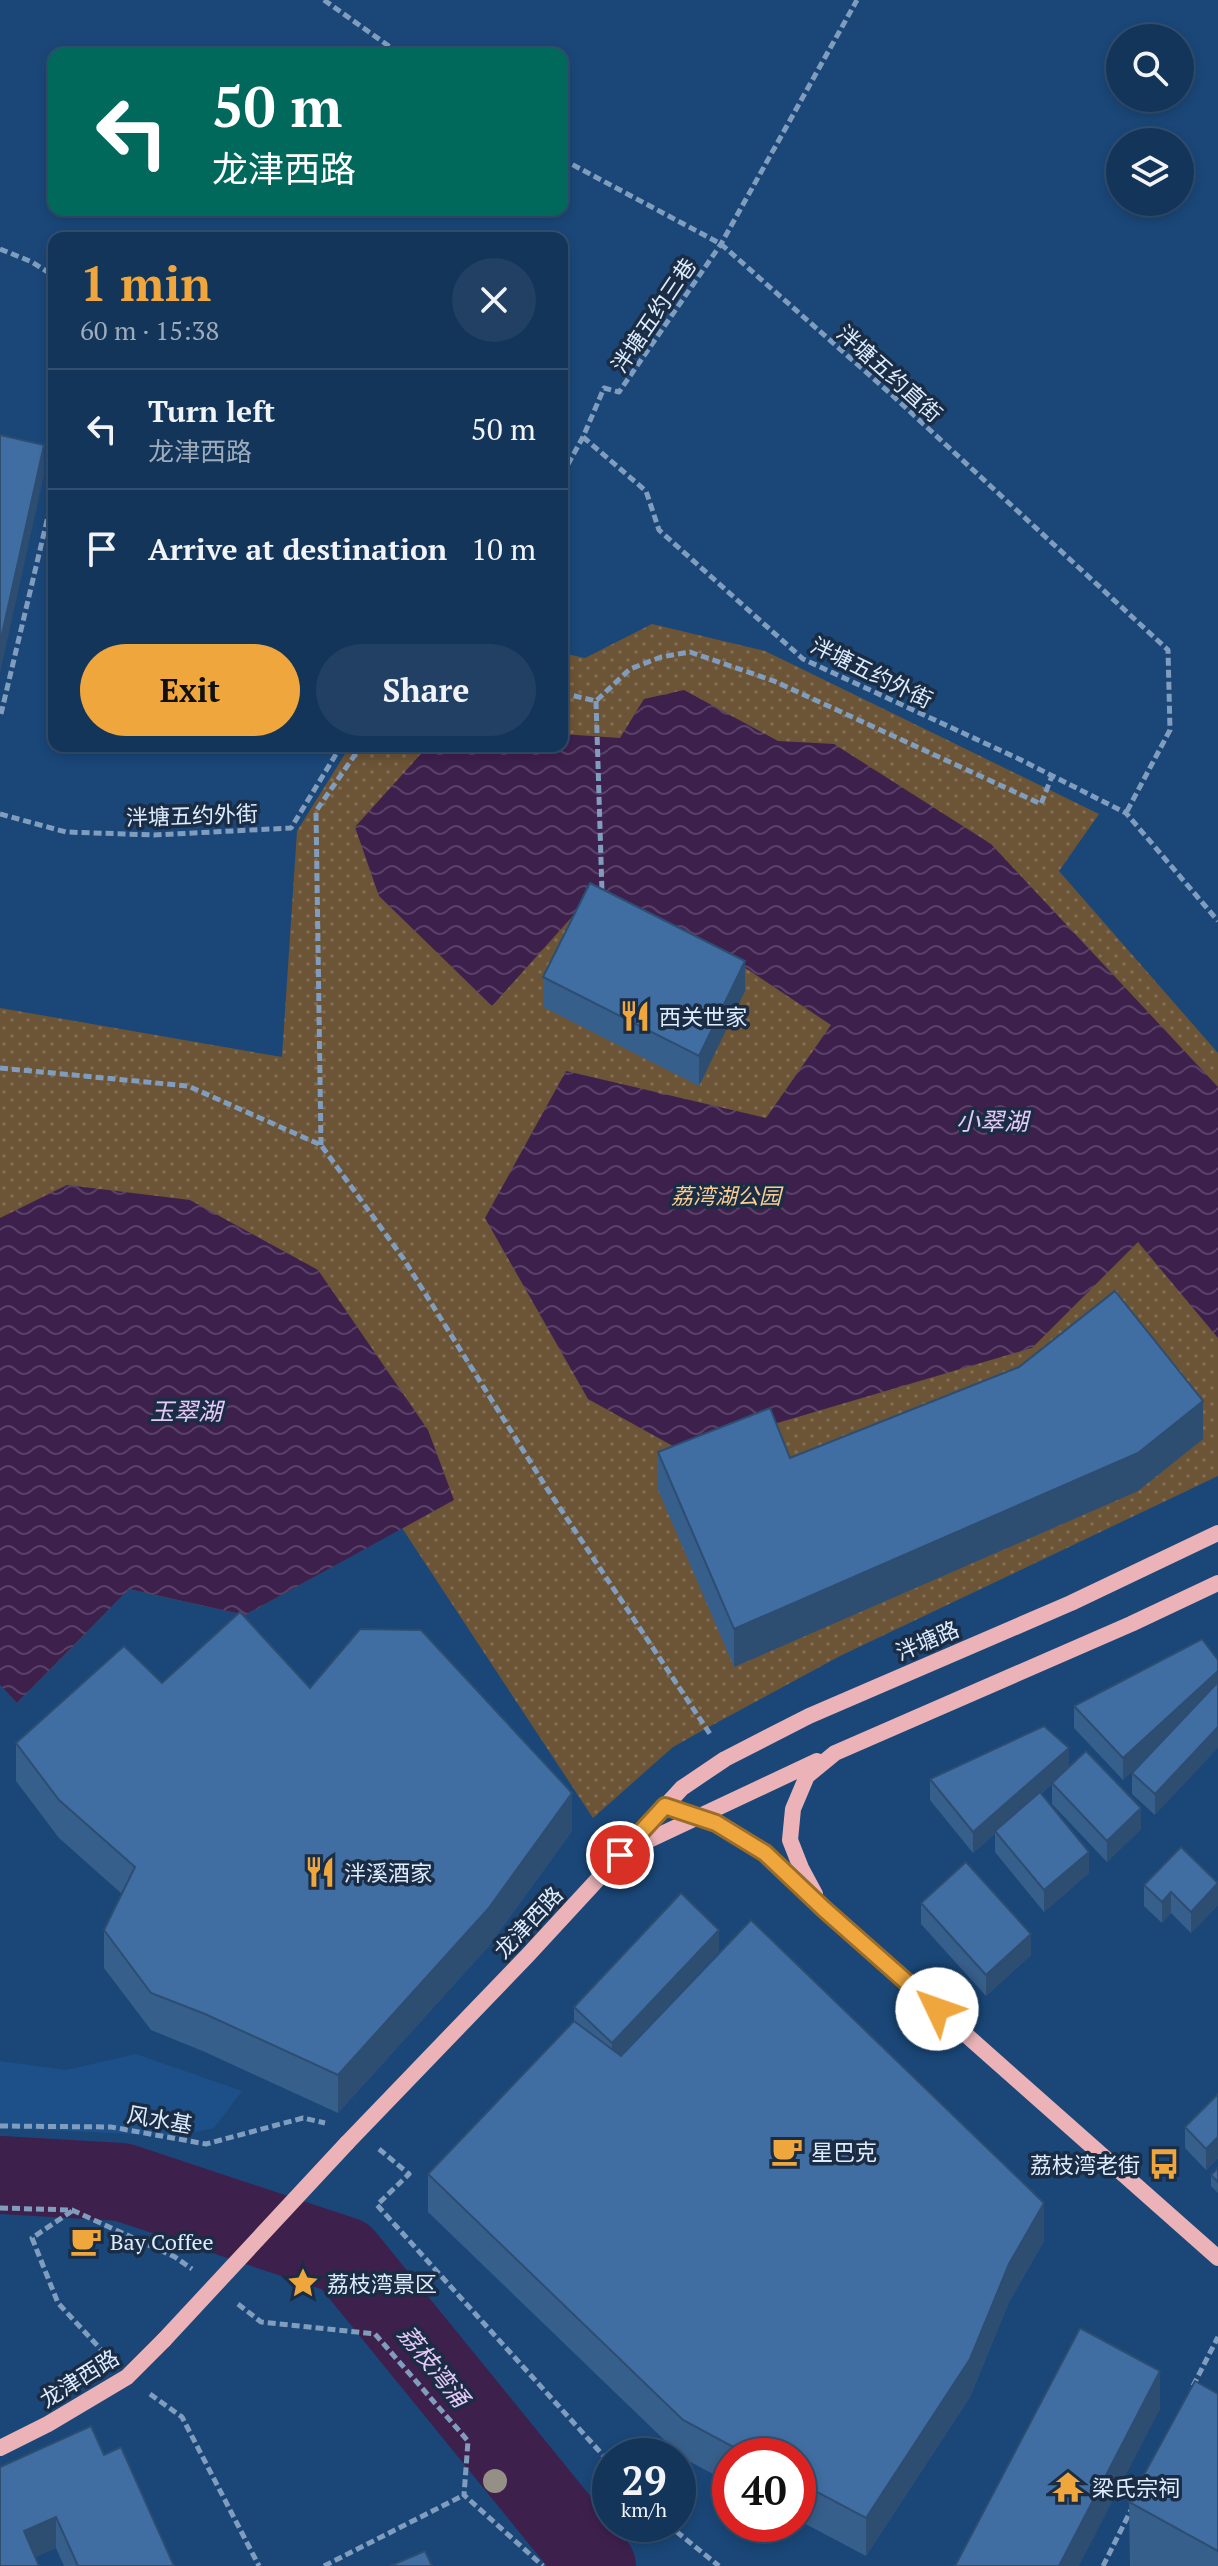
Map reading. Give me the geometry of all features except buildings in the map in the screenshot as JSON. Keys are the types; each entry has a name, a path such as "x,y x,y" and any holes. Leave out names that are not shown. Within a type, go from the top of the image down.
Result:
{"street":[{"name":"泮塘路","path":"665,1806 682,1788 725,1759 809,1716 1071,1603 1218,1533"},
{"path":"620,1855 835,1753 1218,1583"},
{"path":"824,1909 801,1868 790,1840 793,1809 807,1776 835,1753"},
{"path":"665,1806 716,1823 765,1853 824,1909 1218,2258"},
{"name":"龙津西路","path":"0,2448 48,2424 127,2377 528,1955 665,1806"}],"path":[{"path":"324,0 392,48"},
{"path":"721,244 857,0"},
{"name":"泮塘五约直街","path":"568,162 721,244 892,395 1168,650 1170,730 1126,813"},
{"name":"泮塘五约三巷","path":"583,437 604,388 619,392 721,244"},
{"path":"0,249 48,272"},
{"path":"568,464 583,437"},
{"name":"泮塘五约外街","path":"583,437 646,491 659,530 803,659 1126,813"},
{"path":"1,714 48,516"},
{"path":"603,907 596,701 630,669 661,657 690,652 774,681 1041,804 1052,776"},
{"path":"568,694 596,701"},
{"name":"泮塘五约外街","path":"0,814 66,832 154,835 291,828 337,752"},
{"path":"321,1145 316,811 357,752"},
{"path":"305,807 316,811"},
{"path":"1126,813 1218,921"},
{"path":"0,1068 188,1086 321,1145 403,1258 546,1487 725,1759"},
{"name":"风水基","path":"0,2126 111,2127 206,2144 303,2118 353,2137"},
{"path":"353,2137 409,2174 377,2205 592,2443"},
{"path":"0,2208 72,2210 175,2257 199,2275"},
{"path":"72,2210 32,2238 58,2303 127,2377 182,2417 259,2566"},
{"path":"236,2303 261,2322 375,2334 468,2441 464,2495"},
{"path":"1191,2391 1218,2337"},
{"path":"324,2566 464,2495"},
{"path":"464,2495 543,2566"},
{"path":"1103,2566 1137,2499"},
{"path":"689,2542 719,2566"}],"shaded area":[{"path":"136,2054 242,2091 214,2128 178,2136 0,2128 0,2061 66,2070"}],"green space":[{"name":"荔湾湖公园","path":"652,624 765,651 1099,814 1059,871 1218,1053 1218,1476 840,1656 707,1728 673,1747 593,1818 402,1528 245,1615 129,1589 17,1703 0,1685 0,1008 282,1057 297,831 346,752 568,752 568,654 585,658"}],"water":[{"name":"小翠湖","path":"684,690 778,741 834,744 991,844 1218,1087 1218,1338 1138,1242 1032,1348 682,1451 588,1399 485,1218 566,1071 766,1118 831,1025 747,969 596,890 492,1006 379,896 355,827 423,752 568,752 568,734 620,738 644,699"},
{"name":"玉翠湖","path":"67,1185 190,1200 318,1270 428,1430 454,1500 245,1615 129,1589 17,1703 0,1685 0,1218"}],"waterway":[{"name":"荔枝湾涌","path":"0,2175 122,2182 345,2256 597,2566"}],"place":[{"name":"西关世家","path":"635,1016"},
{"name":"泮溪酒家","path":"320,1872"},
{"name":"星巴克","path":"787,2151"},
{"name":"荔枝湾老街","path":"1164,2164"},
{"name":"Bay Coffee","path":"86,2241"},
{"name":"荔枝湾景区","path":"303,2283"},
{"name":"梁氏宗祠","path":"1068,2487"}],"route":[{"path":"620,1855 665,1806 716,1823 765,1853 937,2009"}]}
